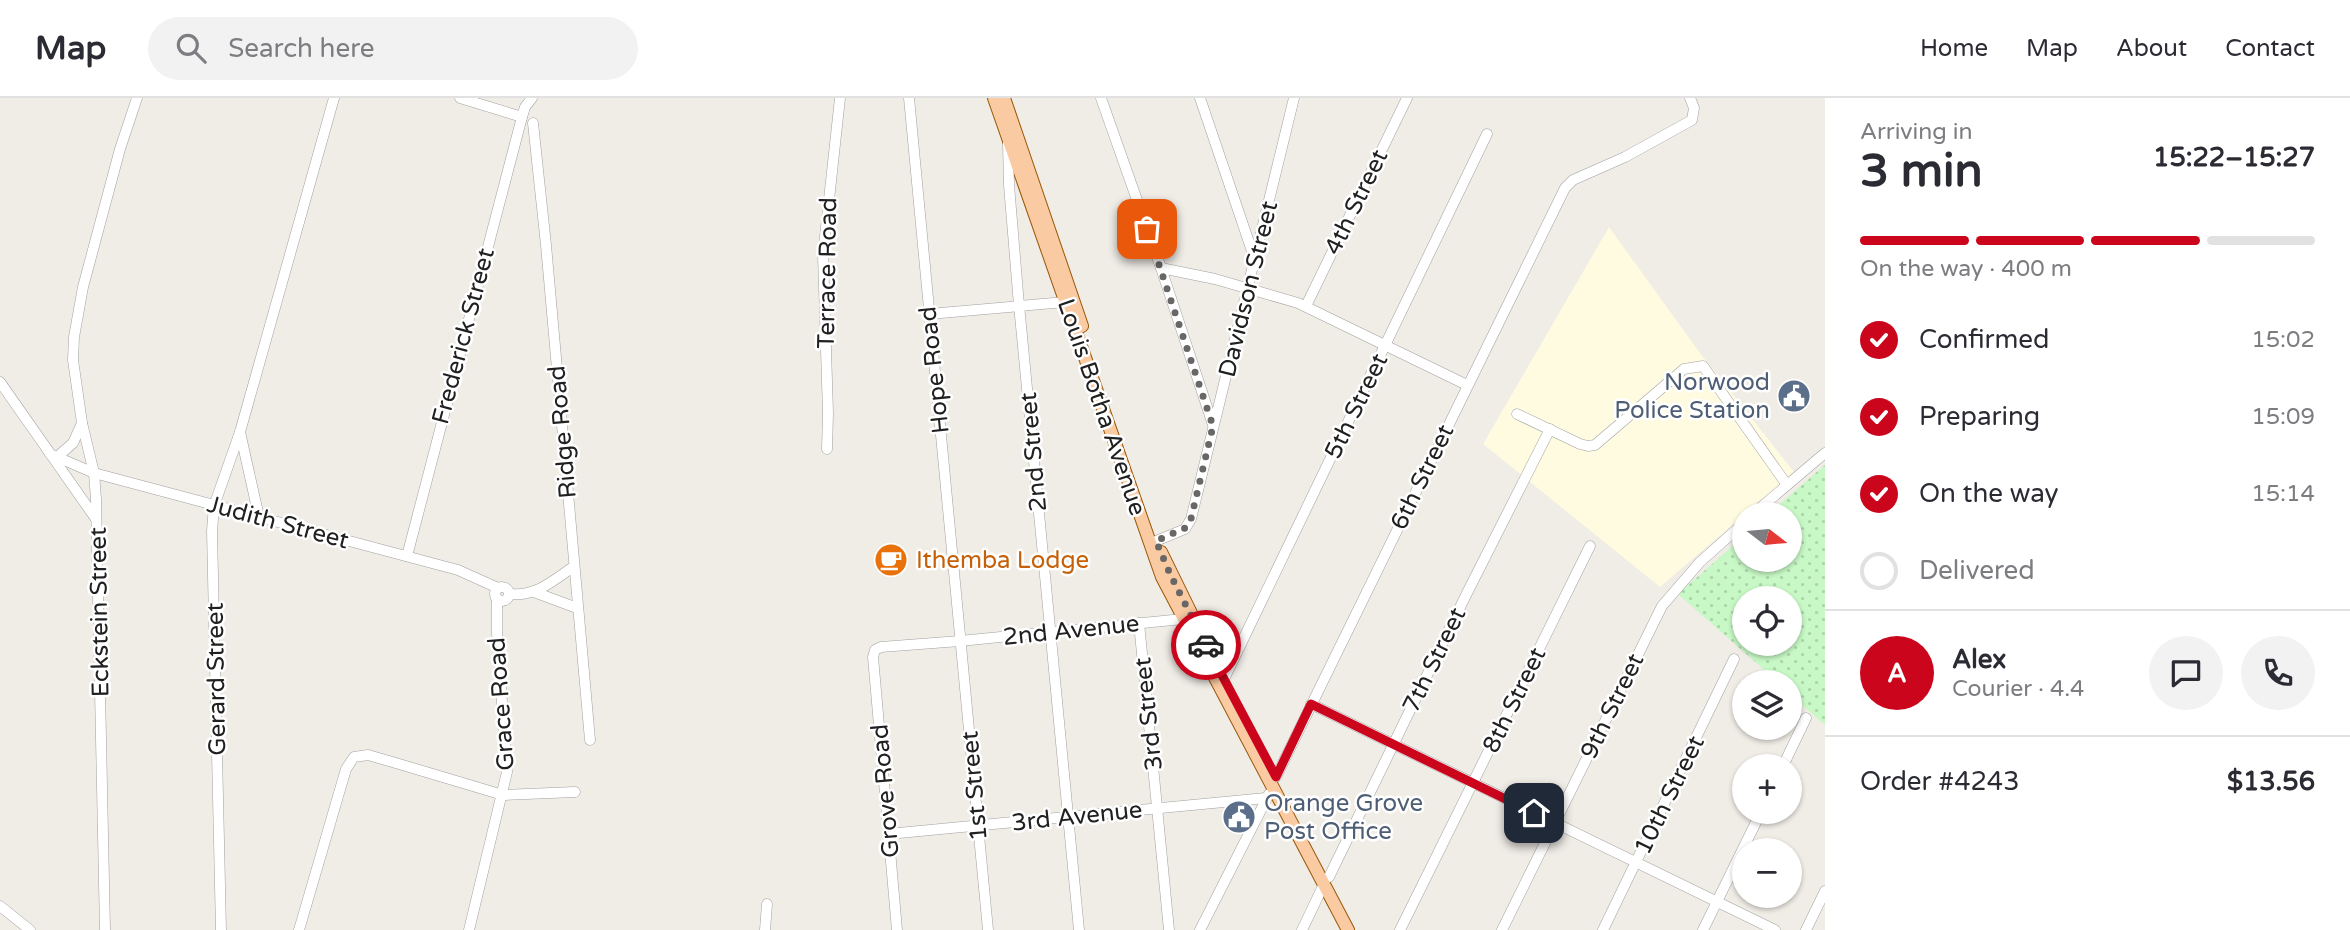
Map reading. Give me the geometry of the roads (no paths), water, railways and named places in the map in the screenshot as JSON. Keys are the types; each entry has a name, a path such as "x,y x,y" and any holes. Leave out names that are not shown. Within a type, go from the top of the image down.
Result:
{"main road":[{"name":"Louis Botha Avenue","path":"994,98 1157,565 1182,619 1271,787 1357,930"},
{"name":"Louis Botha Avenue","path":"1004,98 1156,541 1171,576 1224,678 1271,787"},
{"name":"Louis Botha Avenue","path":"1326,880 1348,930"}],"street":[{"name":"Eckstein Street","path":"105,930 97,520 94,473 82,423 73,360 75,330 83,297 88,289 104,232 138,98"},
{"name":"Gerard Street","path":"221,930 212,531 214,506 240,432 334,98"},
{"path":"460,98 522,117"},
{"name":"Terrace Road","path":"828,449 823,255 840,98"},
{"name":"Hope Road","path":"909,98 960,642"},
{"path":"1101,98 1213,426"},
{"path":"1200,98 1255,258"},
{"name":"Davidson Street","path":"1156,541 1190,523 1294,98"},
{"name":"4th Street","path":"1306,306 1407,98"},
{"name":"6th Street","path":"1200,930 1559,197 1573,180 1625,157 1692,120 1694,108 1690,98"},
{"name":"Frederick Street","path":"407,556 524,107 531,99"},
{"name":"Ridge Road","path":"533,123 590,740"},
{"name":"5th Street","path":"1224,678 1487,134"},
{"name":"2nd Street","path":"1008,142 1019,305 1079,930"},
{"path":"1161,268 1247,287 1306,306 1467,385"},
{"path":"929,314 1065,302"},
{"path":"1517,414 1580,444 1595,445 1684,369 1703,366 1787,485"},
{"path":"0,382 97,520"},
{"path":"53,456 73,443 82,423"},
{"name":"7th Street","path":"1302,930 1549,429"},
{"name":"Gerard Street","path":"240,432 259,517"},
{"path":"1767,502 1825,453"},
{"name":"Judith Street","path":"53,456 94,473 463,571 497,594 507,588 509,594 534,592"},
{"name":"9th Street","path":"1502,930 1668,597 1699,562 1732,533"},
{"name":"8th Street","path":"1400,930 1590,546"},
{"path":"534,592 573,567"},
{"path":"534,592 577,608"},
{"name":"Grace Road","path":"469,930 503,795 508,764 496,633 497,594"},
{"name":"2nd Avenue","path":"873,653 881,647 960,642 1182,619"},
{"name":"3rd Street","path":"1139,623 1169,930"},
{"name":"1st Street","path":"960,642 988,930"},
{"name":"Grove Road","path":"873,653 897,930"},
{"name":"10th Street","path":"1603,930 1734,659"},
{"path":"1311,704 1775,930"},
{"path":"1789,754 1806,718"},
{"path":"299,930 346,769 354,757 368,755 503,795 575,792"},
{"name":"3rd Avenue","path":"888,834 1157,808 1271,787"},
{"path":"1703,930 1754,824"},
{"path":"1806,930 1825,891"},
{"path":"765,930 767,904"},
{"path":"0,906 30,930"}],"place":[{"name":"Norwood Police Station","path":"1794,396"},
{"name":"Ithemba Lodge","path":"891,560"},
{"name":"Orange Grove Post Office","path":"1239,817"}]}
